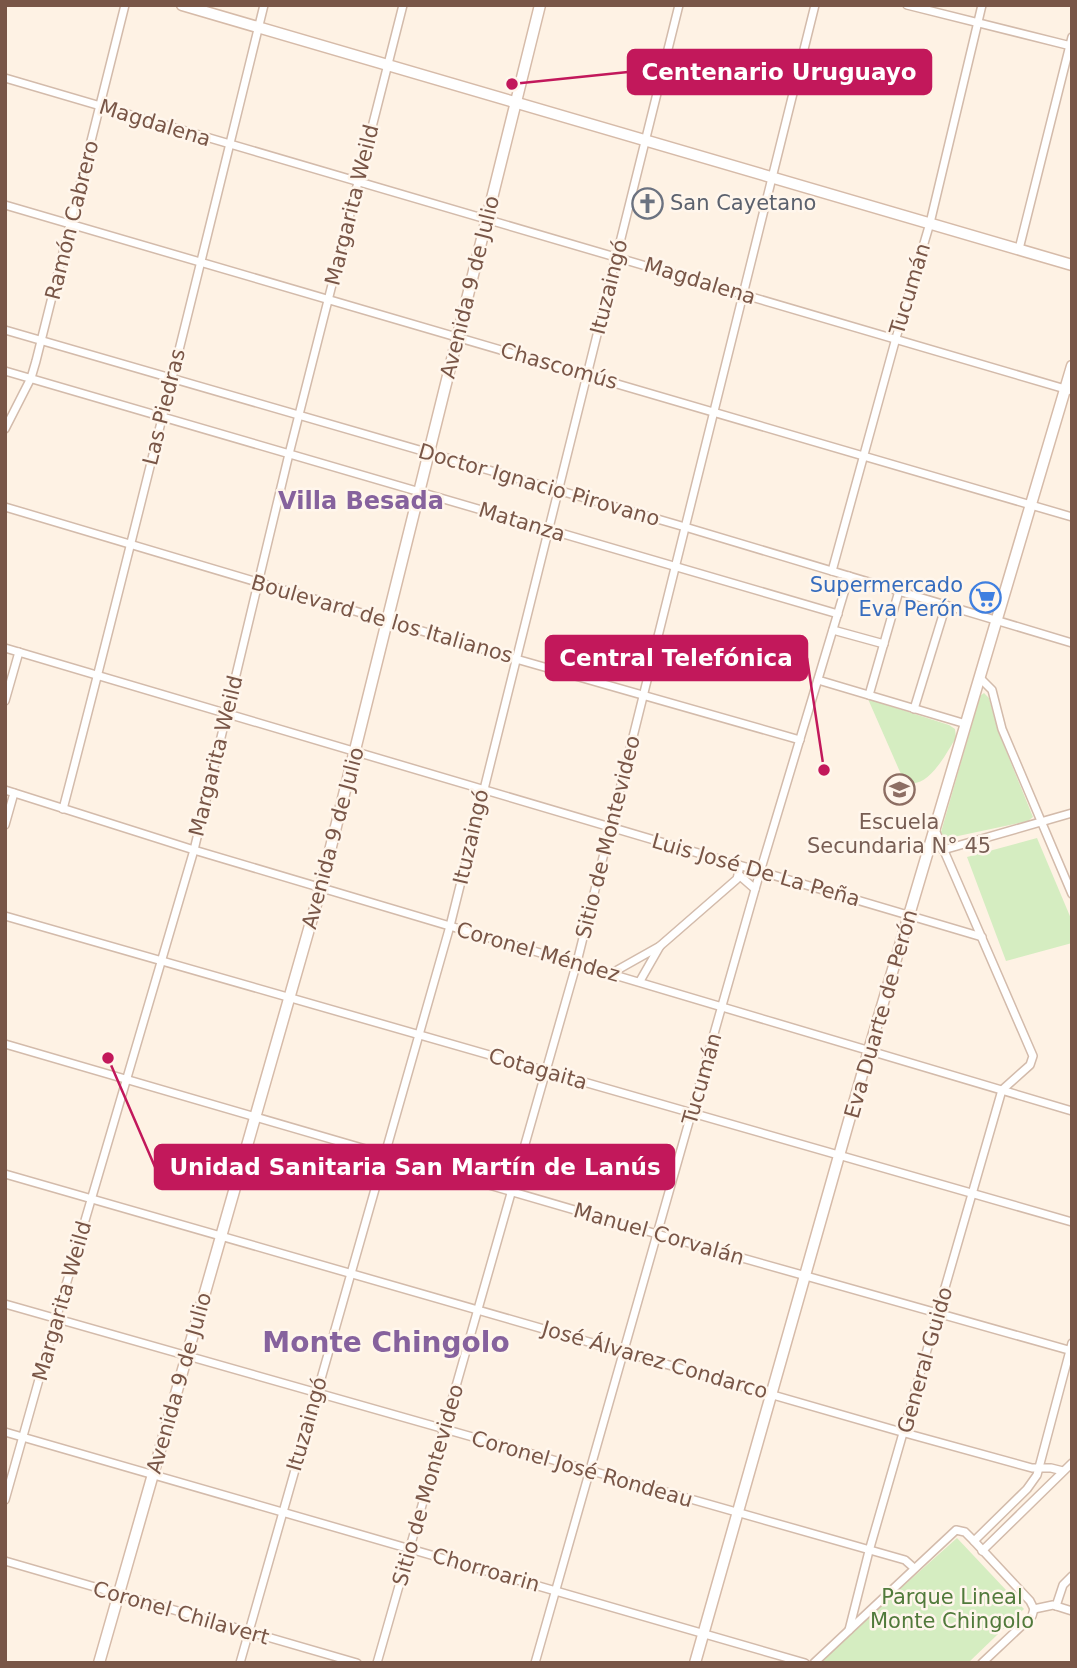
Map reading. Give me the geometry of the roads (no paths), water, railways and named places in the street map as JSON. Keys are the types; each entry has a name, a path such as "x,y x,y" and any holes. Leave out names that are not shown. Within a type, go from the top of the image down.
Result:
{"main road":[{"path":"182,5 1072,265"},
{"name":"Avenida 9 de Julio","path":"99,1663 321,887 540,5"},
{"name":"Eva Duarte de Perón","path":"695,1663 869,1050 1031,505 1068,390 1072,366"}],"street":[{"name":"Ramón Cabrero","path":"5,429 31,378 125,5"},
{"name":"Las Piedras","path":"63,808 132,544 264,5"},
{"name":"Margarita Weild","path":"5,1500 194,850 289,454 403,5"},
{"name":"Ituzaingó","path":"240,1663 450,926 679,5"},
{"name":"Sitio de Montevideo","path":"377,1663 577,962 815,5"},
{"path":"907,5 1071,43 1018,250"},
{"name":"Tucumán","path":"832,571 930,223 982,5"},
{"name":"Magdalena","path":"5,78 1068,390"},
{"name":"Chascomús","path":"5,205 1072,517"},
{"name":"Doctor Ignacio Pirovano","path":"5,330 685,527 1072,643"},
{"name":"Matanza","path":"5,371 838,614"},
{"name":"Boulevard de los Italianos","path":"5,508 800,740"},
{"name":"Tucumán","path":"535,1663 755,889 849,576"},
{"path":"869,695 899,591"},
{"path":"914,709 946,605"},
{"path":"833,630 884,644"},
{"name":"Luis José De La Peña","path":"5,648 482,789 740,870 760,872 982,937"},
{"path":"5,701 19,652"},
{"path":"980,678 992,690 1002,729 1072,894"},
{"path":"818,680 966,724"},
{"path":"5,825 9,791"},
{"name":"Coronel Méndez","path":"9,791 194,850 612,972 1072,1111"},
{"path":"943,850 1072,813"},
{"path":"934,830 1033,1056 1030,1065 1002,1090"},
{"path":"612,972 660,946 740,870 755,889"},
{"name":"Cotagaita","path":"5,916 1072,1222"},
{"path":"640,981 660,946"},
{"name":"Manuel Corvalán","path":"5,1044 657,1234 1071,1348"},
{"name":"General Guido","path":"849,1630 869,1550 1002,1090"},
{"name":"José Álvarez Condarco","path":"5,1174 905,1433 1039,1468 1063,1471"},
{"name":"Coronel José Rondeau","path":"5,1304 905,1560 914,1568"},
{"path":"974,1541 1027,1489 1039,1468 1071,1348"},
{"name":"Chorroarin","path":"5,1432 806,1663"},
{"path":"982,1550 1072,1463"},
{"path":"814,1663 952,1531 962,1530 1030,1601 1034,1609 1032,1616 982,1663"},
{"name":"Coronel Chilavert","path":"5,1561 357,1663"},
{"path":"1056,1606 1063,1585 1072,1576"},
{"path":"1034,1609 1056,1606 1072,1611"}],"place":[{"name":"Centenario Uruguayo","path":"512,84"},
{"name":"San Cayetano","path":"647,203"},
{"name":"Supermercado Eva Perón","path":"986,597"},
{"name":"Central Telefónica","path":"824,770"},
{"name":"Escuela Secundaria N° 45","path":"899,790"},
{"name":"Unidad Sanitaria San Martín de Lanús","path":"108,1058"}],"district":[{"name":"Villa Besada","path":"361,501"},
{"name":"Monte Chingolo","path":"386,1342"}],"park label":[{"name":"Parque Lineal Monte Chingolo","path":"952,1609"}]}
